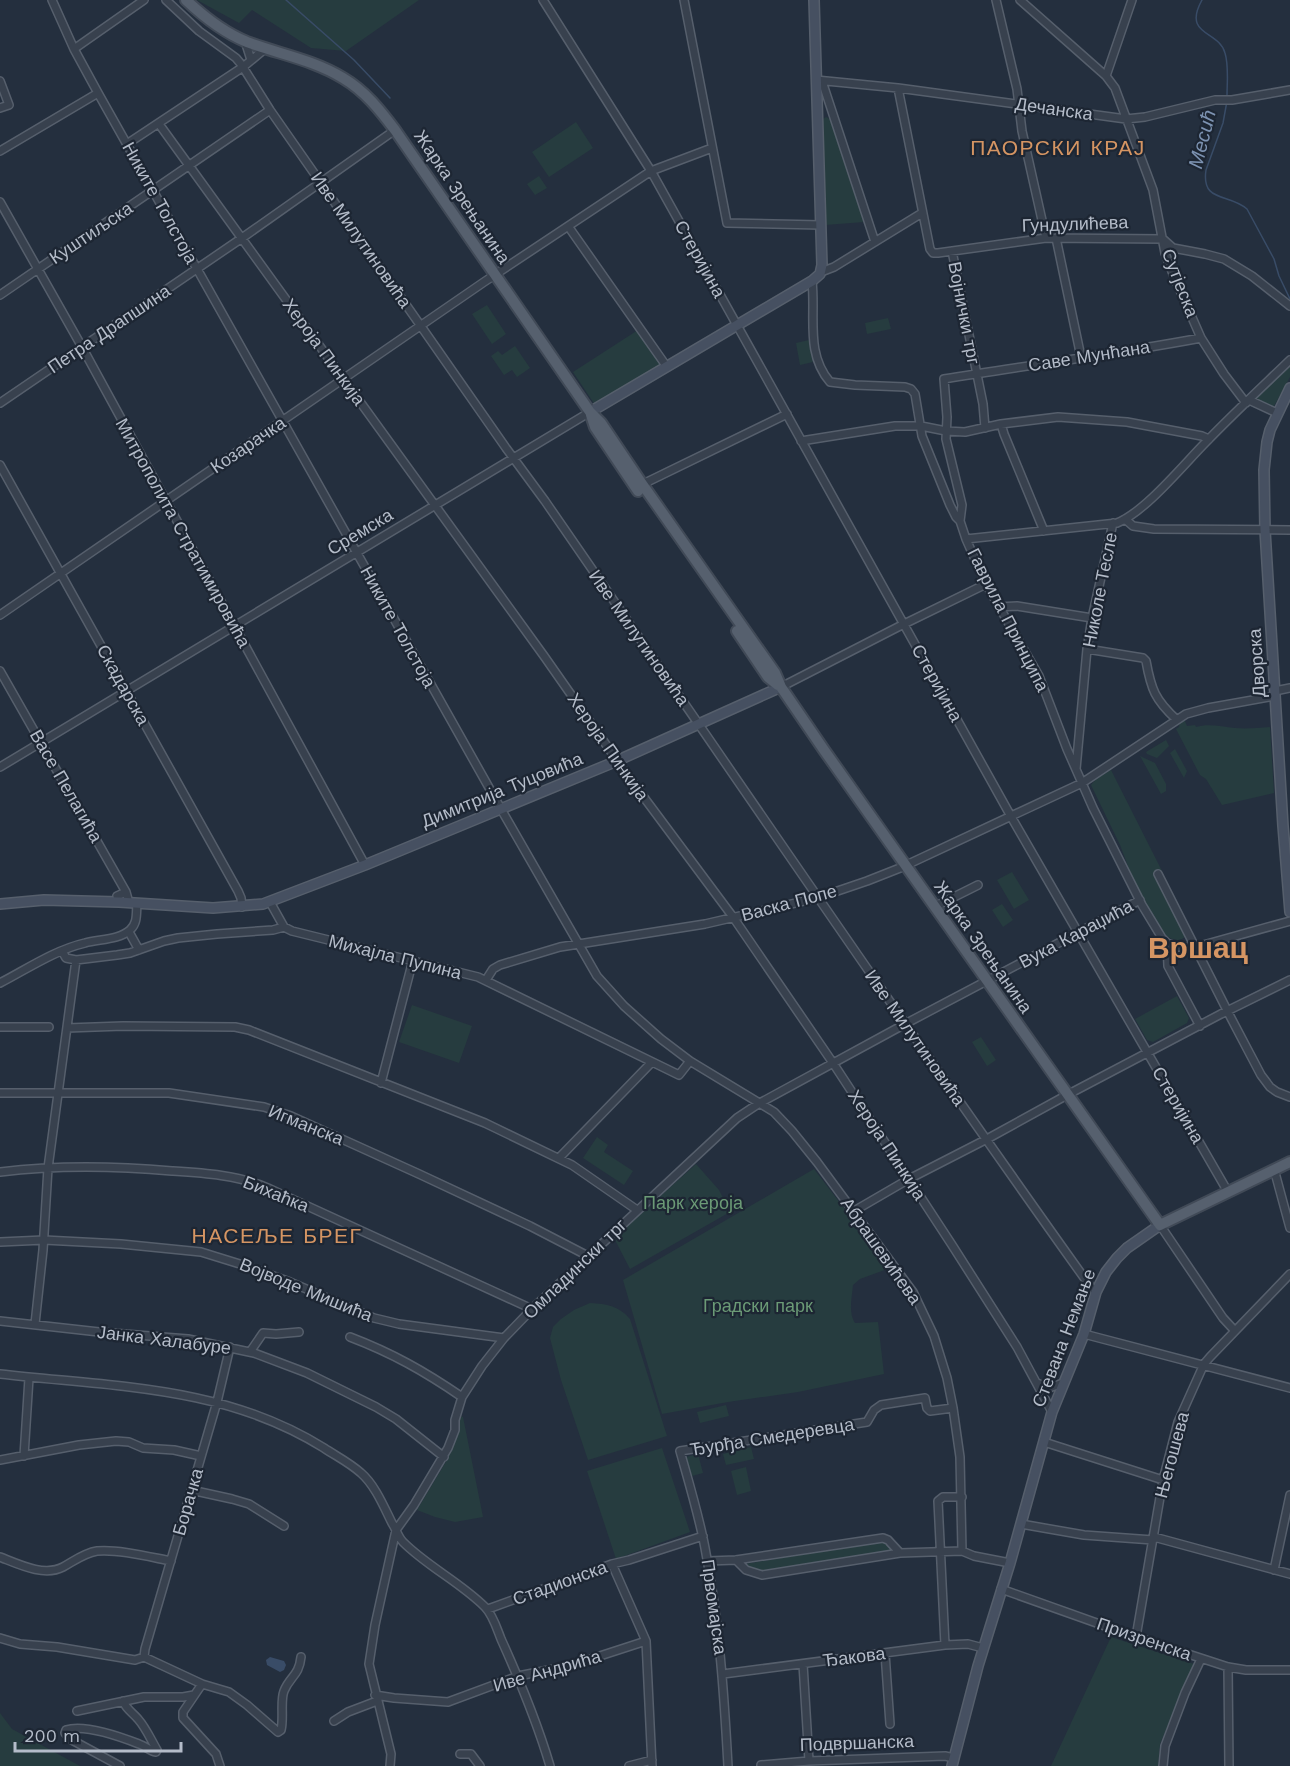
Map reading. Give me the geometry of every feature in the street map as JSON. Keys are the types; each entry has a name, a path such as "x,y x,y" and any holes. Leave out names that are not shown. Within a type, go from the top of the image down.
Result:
{"main road":[{"name":"Жарка Зрењанина","path":"186,0 212,22 245,41 330,70 351,83 370,99 395,130 590,412 601,423 775,673 781,687 905,866 1160,1225"},
{"name":"Жарка Зрењанина","path":"590,412 595,427 768,677 781,687"},
{"name":"Стевана Немање","path":"1160,1225 1290,1162"}],"street":[{"name":"Никите Толстоја","path":"52,0 74,49 98,93 597,976 611,993 661,1039 690,1061 758,1104"},
{"path":"74,49 144,0"},
{"name":"Иве Милутиновића","path":"166,0 199,31 236,58 243,67 270,110 698,723 817,898 1096,1292"},
{"name":"Стеријина","path":"543,0 651,171 1010,815 1228,1192"},
{"path":"684,0 727,223 821,225"},
{"path":"814,0 819,80 817,113 821,272"},
{"path":"1020,0 1106,76 1132,0"},
{"path":"998,2 1017,89 1022,131 1046,238"},
{"path":"245,41 251,60"},
{"path":"127,144 243,67 266,48"},
{"name":"Сутјеска","path":"1106,76 1115,88 1153,190 1165,253 1201,338 1224,374 1247,402"},
{"path":"819,80 832,112 875,242"},
{"name":"Дечанска","path":"819,80 898,88 1126,119 1145,117 1215,100 1232,100 1290,90"},
{"path":"0,81 9,105 0,108"},
{"path":"737,325 812,281 821,272 834,267 922,213 898,88"},
{"path":"0,151 98,93"},
{"name":"Куштиљска","path":"0,295 270,110"},
{"path":"817,113 824,110 832,112"},
{"name":"Хероја Пинкија","path":"159,124 733,917 909,1179 1017,1347 1052,1412"},
{"name":"Петра Драпшина","path":"0,403 242,238 395,130"},
{"path":"651,171 712,148"},
{"name":"Козарачка","path":"0,615 495,275 651,171"},
{"name":"Митрополита Стратимировића","path":"0,202 82,347 365,866"},
{"name":"Војнички трг","path":"922,213 931,251 938,253 952,251 986,428"},
{"path":"568,226 667,367"},
{"name":"Гундулићева","path":"952,251 1046,238 1163,238"},
{"path":"1056,238 1082,357"},
{"path":"1163,238 1173,248 1224,259 1258,280 1290,306"},
{"path":"1165,253 1173,248"},
{"path":"812,281 813,343 817,361 824,374 831,382 911,389 915,394 921,426"},
{"name":"Сремска","path":"0,767 737,325"},
{"name":"Саве Мунћана","path":"976,374 1201,338"},
{"name":"Николе Тесле","path":"1076,769 1087,650 1113,523 1125,519 1146,503 1290,360"},
{"name":"Војнички трг","path":"946,431 944,379 976,374"},
{"name":"Дворска","path":"1290,388 1268,434 1265,455 1265,530 1290,912"},
{"path":"1247,402 1277,413"},
{"path":"643,484 787,414"},
{"path":"801,441 895,426 921,426 965,432 1001,424 1058,417 1092,418 1151,426 1209,439"},
{"path":"1001,424 1044,531"},
{"name":"Гаврила Принципа","path":"921,426 921,436 986,584 1039,676 1082,783 1140,900 1167,943"},
{"path":"946,431 962,505 960,521"},
{"name":"Скадарска","path":"0,465 238,891 242,907"},
{"path":"1125,519 1132,526 1154,529 1290,530"},
{"path":"966,539 1113,523"},
{"name":"Димитрија Туцовића","path":"0,904 44,900 213,908 242,907 270,902 365,866 618,760 781,687 986,584"},
{"path":"998,607 1003,605 1092,618"},
{"path":"1087,650 1143,658 1146,661 1154,694 1176,720"},
{"name":"Васе Пелагића","path":"0,671 133,903"},
{"name":"Васка Попе","path":"486,980 493,969 500,965 560,947 705,924 817,898 867,881 905,866 1082,783 1186,714 1290,688"},
{"path":"1158,874 1261,1075 1270,1087 1290,1096"},
{"path":"934,907 978,885"},
{"path":"117,896 126,892"},
{"name":"Вука Караџића","path":"758,1104 1140,900"},
{"path":"270,902 283,925"},
{"path":"0,983 62,951 129,932 136,921 133,903"},
{"path":"1200,1026 1168,966 1167,943 1178,947 1196,947 1290,921"},
{"name":"Михајла Пупина","path":"76,960 130,953 137,946 178,938 273,930 283,925 292,931 486,980 679,1076 690,1061"},
{"path":"129,932 137,946"},
{"path":"34,1324 44,1240 48,1168 76,960 66,958 62,951"},
{"path":"381,1083 413,960"},
{"path":"854,1211 1078,1089 1290,980"},
{"path":"67,1028 123,1026 242,1028 485,1123 559,1158 637,1210"},
{"path":"0,1027 49,1027"},
{"path":"559,1158 651,1063"},
{"name":"Игманска","path":"0,1093 169,1093 264,1107 291,1116 418,1174 530,1226 588,1256"},
{"name":"Омладински трг","path":"461,1399 475,1375 504,1338 532,1309 737,1118 758,1104"},
{"name":"Абрашевићева","path":"758,1104 774,1112 792,1131 906,1281 919,1302 938,1347 953,1408 960,1457 962,1551"},
{"name":"Бихаћка","path":"0,1172 105,1167 194,1172 241,1179 256,1183 532,1309"},
{"path":"1274,1169 1290,1228"},
{"path":"1160,1225 1223,1318 1235,1330"},
{"name":"Стевана Немање","path":"1001,1589 1052,1412 1083,1334 1096,1292 1106,1272 1117,1258 1127,1248 1160,1225"},
{"name":"Војводе Мишића","path":"0,1242 44,1240 121,1244 201,1252 290,1282 374,1318 399,1324 504,1338"},
{"name":"Његошева","path":"1136,1637 1163,1480 1178,1422 1204,1364 1290,1274"},
{"name":"Јанка Халабуре","path":"0,1320 99,1332 188,1339 250,1352 307,1373 376,1407 403,1424 444,1457"},
{"path":"250,1352 263,1333 299,1332"},
{"path":"1083,1334 1290,1388"},
{"path":"350,1337 409,1363 461,1399 455,1430 444,1457 396,1530 369,1656 376,1698 391,1754 390,1766"},
{"name":"Борачка","path":"144,1657 217,1402 230,1347"},
{"path":"0,1374 158,1389 200,1397 275,1421 346,1461 363,1474 400,1539 421,1559 488,1609"},
{"path":"24,1456 29,1378"},
{"path":"1037,1383 1049,1388 1063,1383"},
{"name":"Ђурђа Смедеревца","path":"680,1451 867,1422 877,1406 903,1401 925,1398 930,1411 953,1408"},
{"path":"0,1460 79,1445 124,1440 143,1448 201,1456"},
{"path":"1044,1442 1163,1480"},
{"name":"Првомајска","path":"680,1451 708,1561 723,1674 728,1766"},
{"path":"191,1490 249,1504 284,1526"},
{"path":"1274,1570 1290,1495"},
{"path":"945,1645 938,1501 943,1497 962,1497"},
{"path":"1021,1524 1084,1534 1154,1539 1290,1574"},
{"name":"Стадионска","path":"550,1766 533,1712 488,1609 612,1564 703,1536"},
{"path":"708,1561 736,1560 883,1538 888,1540 900,1553"},
{"path":"0,1557 45,1570 57,1569 85,1554 99,1551 171,1561"},
{"path":"736,1560 746,1570 762,1575 900,1553 940,1551 962,1551 974,1556 1010,1563"},
{"path":"612,1564 646,1641 652,1763 629,1766"},
{"name":"Призренска","path":"1001,1589 1228,1667 1246,1670 1290,1670"},
{"name":"Подвршанска","path":"761,1765 945,1756 953,1762 1001,1589"},
{"path":"968,1644 982,1639 988,1632"},
{"path":"0,1638 20,1644 57,1647 135,1660 144,1657 202,1684 222,1689 236,1697 279,1732 283,1721 283,1693 299,1669 301,1656"},
{"name":"Иве Андрића","path":"334,1720 376,1698 448,1702 518,1676 578,1664 646,1641"},
{"name":"Ђакова","path":"723,1674 945,1645 968,1644 983,1648"},
{"path":"885,1653 890,1724"},
{"path":"1163,1766 1165,1746 1200,1659"},
{"path":"803,1664 809,1761"},
{"path":"1228,1667 1229,1766"},
{"path":"202,1684 183,1712 183,1718 216,1754 220,1766"},
{"path":"77,1711 144,1697 194,1695"},
{"path":"120,1766 70,1739 66,1735 66,1730 74,1728 98,1731 139,1744 154,1752 157,1749 139,1720 125,1707 123,1701"},
{"path":"460,1754 471,1754 480,1766"}],"green space":[{"path":"197,0 419,0 346,51 311,48 252,10 239,23"},
{"path":"826,117 830,119 864,222 825,225 823,119"},
{"path":"576,122 593,148 549,177 532,152"},
{"path":"539,176 547,188 535,195 527,184"},
{"path":"487,305 506,334 492,344 472,314"},
{"path":"888,318 891,329 867,334 865,323"},
{"path":"638,330 661,366 595,405 573,372"},
{"path":"809,340 813,362 800,365 796,343"},
{"path":"515,346 530,368 517,377 512,370 504,375 491,356 498,351 502,355"},
{"path":"1290,365 1290,377 1274,406 1271,407 1255,400 1256,397"},
{"path":"1184,719 1187,726 1195,725 1196,727 1211,725 1239,728 1270,727 1274,793 1222,805 1206,779 1200,775 1176,729 1180,721"},
{"path":"1166,740 1169,746 1157,758 1147,754 1146,752"},
{"path":"1175,749 1187,771 1184,778 1170,753"},
{"path":"1140,756 1155,763 1166,784 1166,791 1161,794"},
{"path":"1111,770 1162,871 1158,873 1186,935 1184,938 1172,939 1163,933 1126,868 1128,866 1120,845 1091,785"},
{"path":"1012,872 1029,900 1014,909 997,880"},
{"path":"1002,904 1013,920 1003,927 992,910"},
{"path":"1177,996 1189,1018 1187,1023 1153,1042 1147,1040 1135,1019"},
{"path":"412,1005 472,1026 459,1063 399,1042"},
{"path":"981,1037 996,1060 987,1066 972,1042"},
{"path":"597,1137 608,1145 604,1152 633,1171 624,1185 583,1158"},
{"name":"Парк хероја","path":"696,1164 719,1190 730,1212 630,1269 614,1238"},
{"name":"Градски парк","path":"814,1169 890,1268 860,1279 853,1285 851,1305 855,1323 878,1322 884,1374 798,1392 662,1414 623,1280"},
{"path":"590,1303 612,1306 622,1311 630,1319 667,1436 588,1460 561,1380 550,1338 553,1327 561,1319"},
{"path":"726,1405 729,1416 700,1423 697,1412"},
{"path":"460,1416 463,1417 483,1517 455,1522 417,1510 447,1460"},
{"path":"751,1447 754,1459 726,1465 723,1454"},
{"path":"662,1448 690,1532 616,1559 587,1471"},
{"path":"698,1454 703,1473 692,1476 686,1457"},
{"path":"746,1467 751,1491 737,1495 731,1471"},
{"path":"881,1541 888,1544 892,1551 760,1572 748,1569 745,1564"},
{"path":"1111,1637 1194,1664 1160,1744 1158,1766 1051,1766"},
{"path":"0,1713 12,1729 80,1766 0,1766"}],"water":[{"path":"270,1657 284,1661 286,1665 284,1670 280,1672 267,1665 266,1660"}],"waterway":[{"path":"286,0 354,60 390,98"},
{"name":"Месић","path":"1202,0 1196,20 1199,27 1216,40 1225,53 1227,96"},
{"name":"Месић","path":"1227,101 1223,123 1206,170 1208,188 1212,193 1247,209 1274,259 1290,299"}],"district":[{"name":"ПАОРСКИ КРАЈ","path":"1058,148"},
{"name":"Вршац","path":"1198,948"},
{"name":"НАСЕЉЕ БРЕГ","path":"277,1236"}]}
